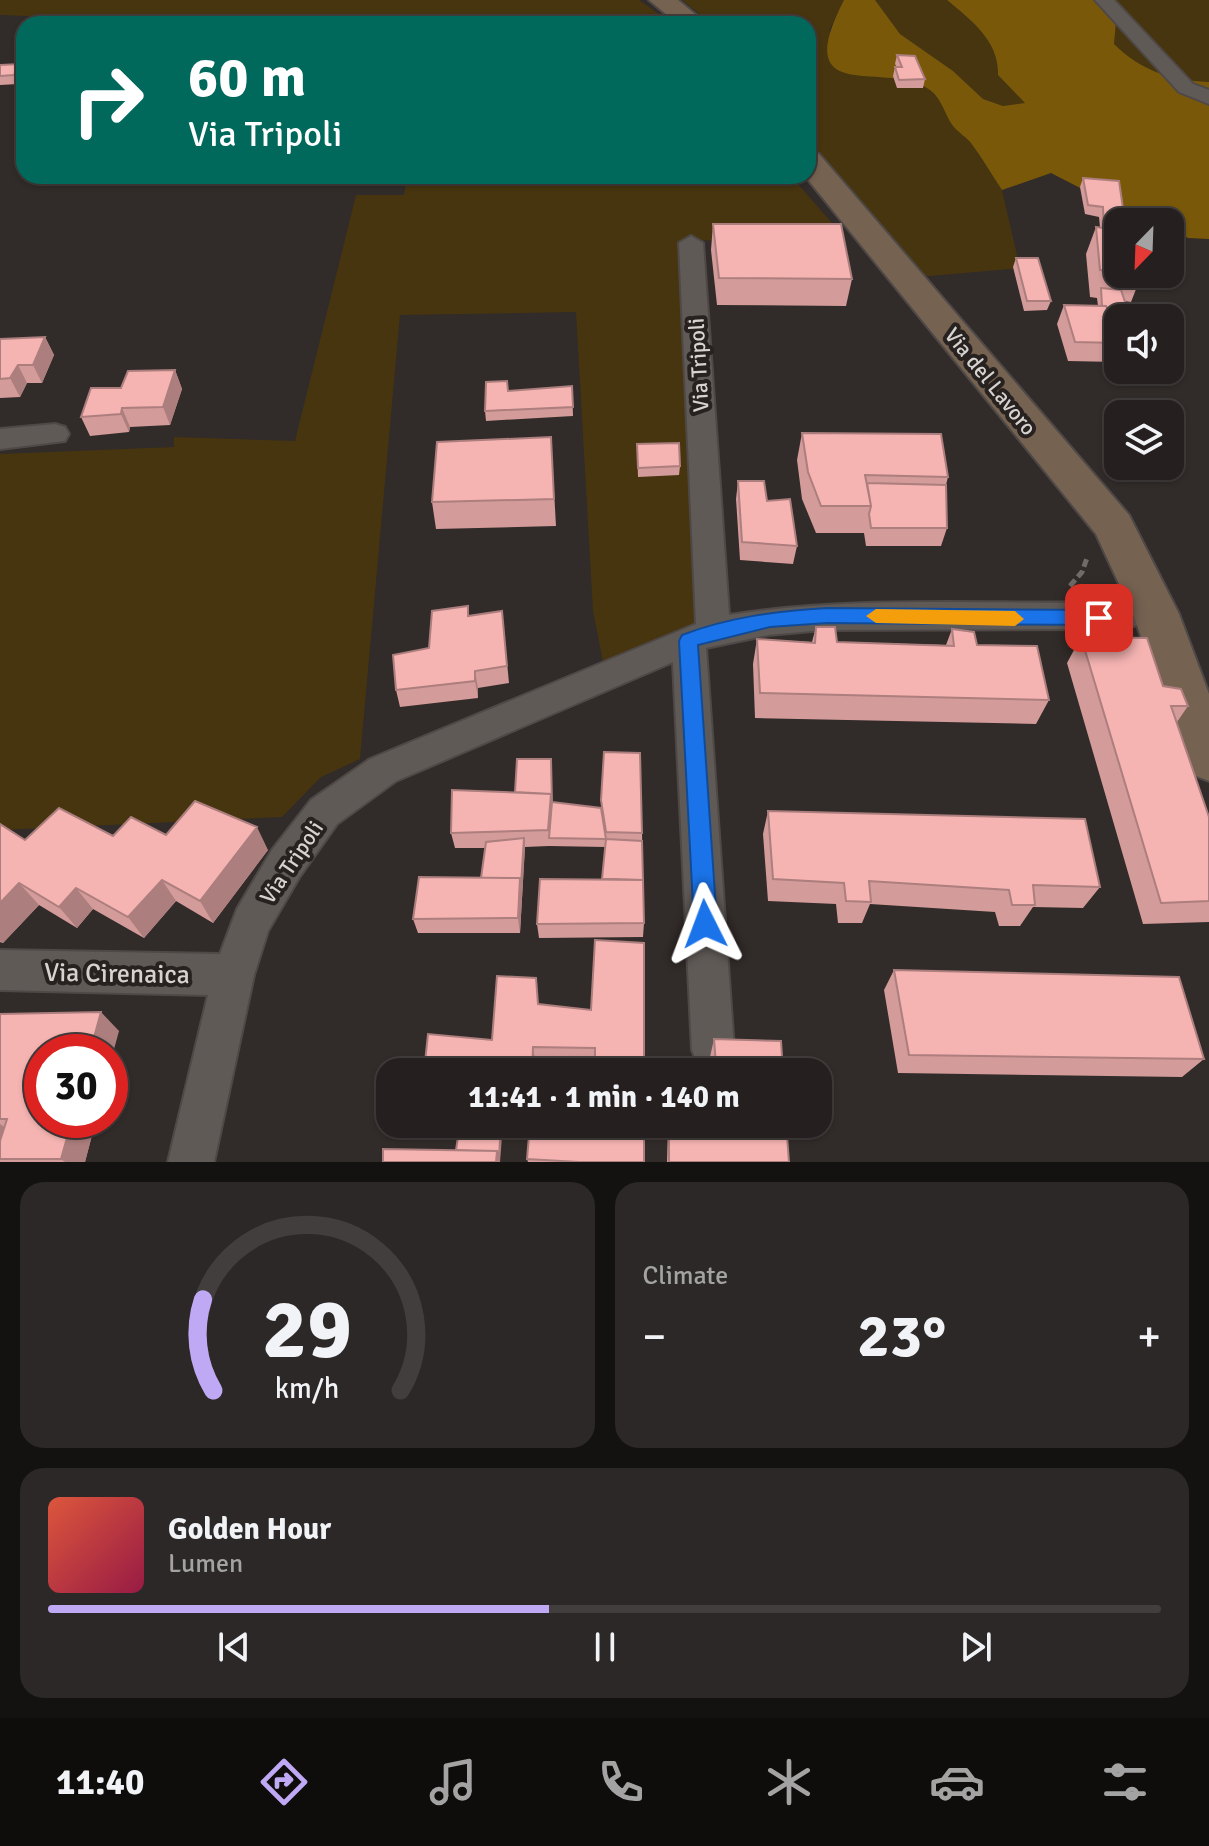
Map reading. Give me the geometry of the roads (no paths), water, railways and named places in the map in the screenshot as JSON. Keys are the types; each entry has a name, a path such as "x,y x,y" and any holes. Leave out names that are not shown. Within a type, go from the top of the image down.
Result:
{"street":[{"path":"662,0 683,16"},
{"path":"1104,0 1186,88 1209,98"},
{"name":"Via del Lavoro","path":"816,170 1114,526 1156,614 1209,759"},
{"name":"Via Tripoli","path":"691,243 713,1050"},
{"path":"0,439 55,434"},
{"name":"Via Tripoli","path":"191,1162 233,975 251,923 286,863 324,812 383,770 701,636 770,619 827,615 1036,619 1156,614"},
{"name":"Via Cirenaica","path":"0,970 233,975"}]}
